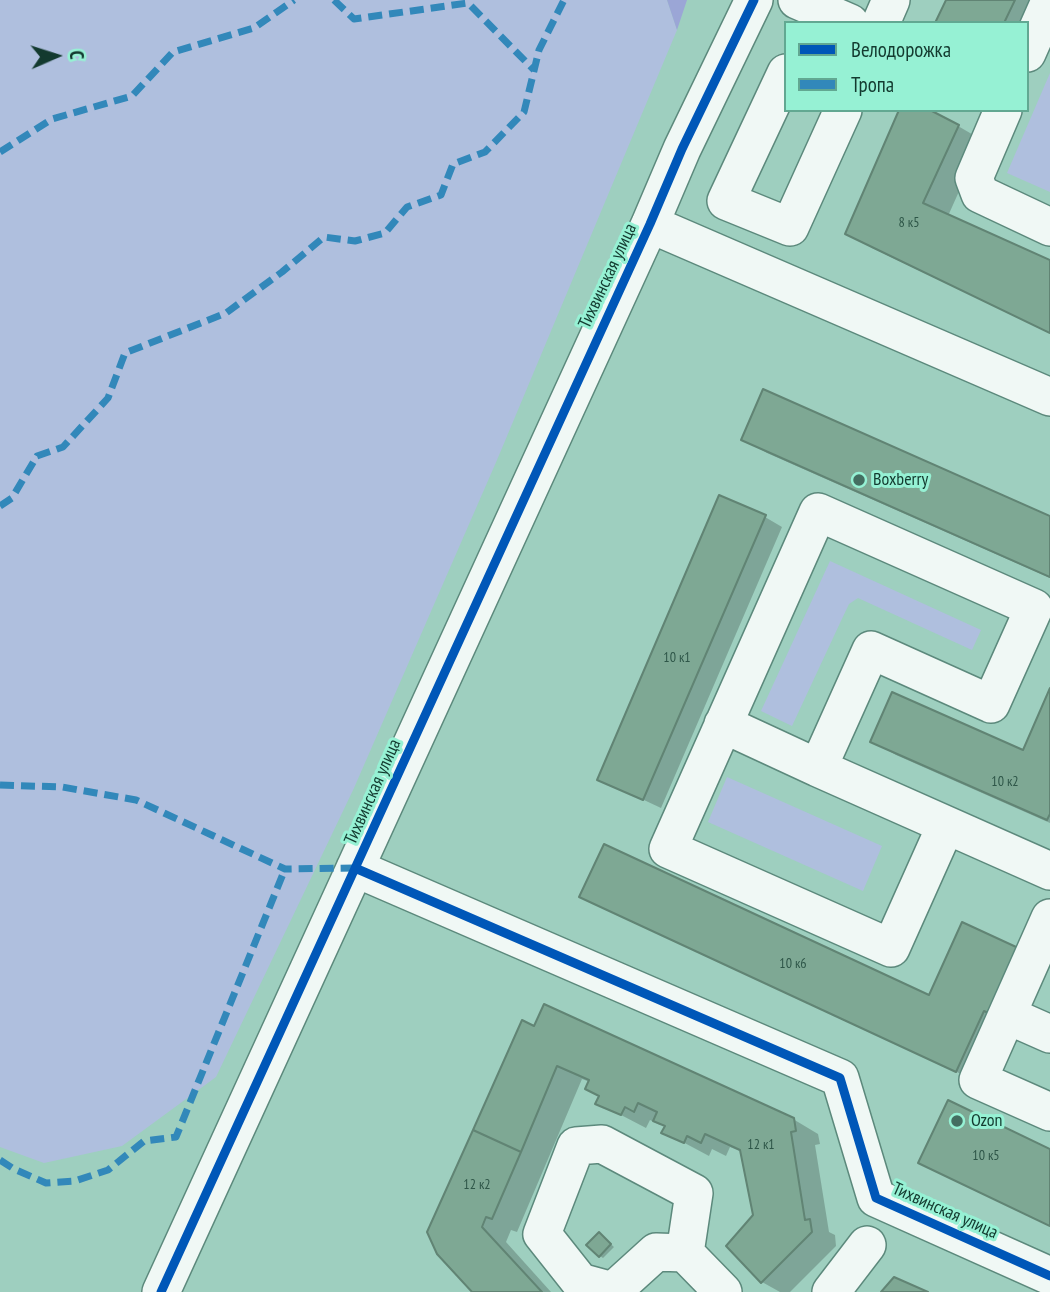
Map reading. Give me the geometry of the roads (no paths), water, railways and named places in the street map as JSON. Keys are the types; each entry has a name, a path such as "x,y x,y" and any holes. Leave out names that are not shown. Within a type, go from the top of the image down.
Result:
{"street":[{"name":"Тихвинская улица","path":"754,0 682,149 355,868 840,1078 876,1198 1050,1276"},
{"path":"882,21 891,0"},
{"path":"1029,49 1050,1"},
{"path":"811,7 845,21"},
{"path":"784,78 726,201 790,227 841,112"},
{"path":"1002,112 974,177 980,194 1050,226"},
{"name":"Тихвинская улица","path":"650,224 1050,397"},
{"path":"818,768 871,650 991,704 1034,608 818,512 668,849 891,948 946,825"},
{"path":"723,724 1050,871"},
{"path":"160,1292 355,868"},
{"path":"1050,918 978,1080 1050,1112"},
{"path":"1007,1015 1050,1034"},
{"path":"685,1253 694,1193 602,1144 576,1146 542,1234 580,1282 613,1291 656,1252 685,1253 723,1292"},
{"path":"831,1292 867,1245"}],"place":[{"name":"Boxberry","path":"859,480"},
{"name":"Ozon","path":"957,1121"}]}
